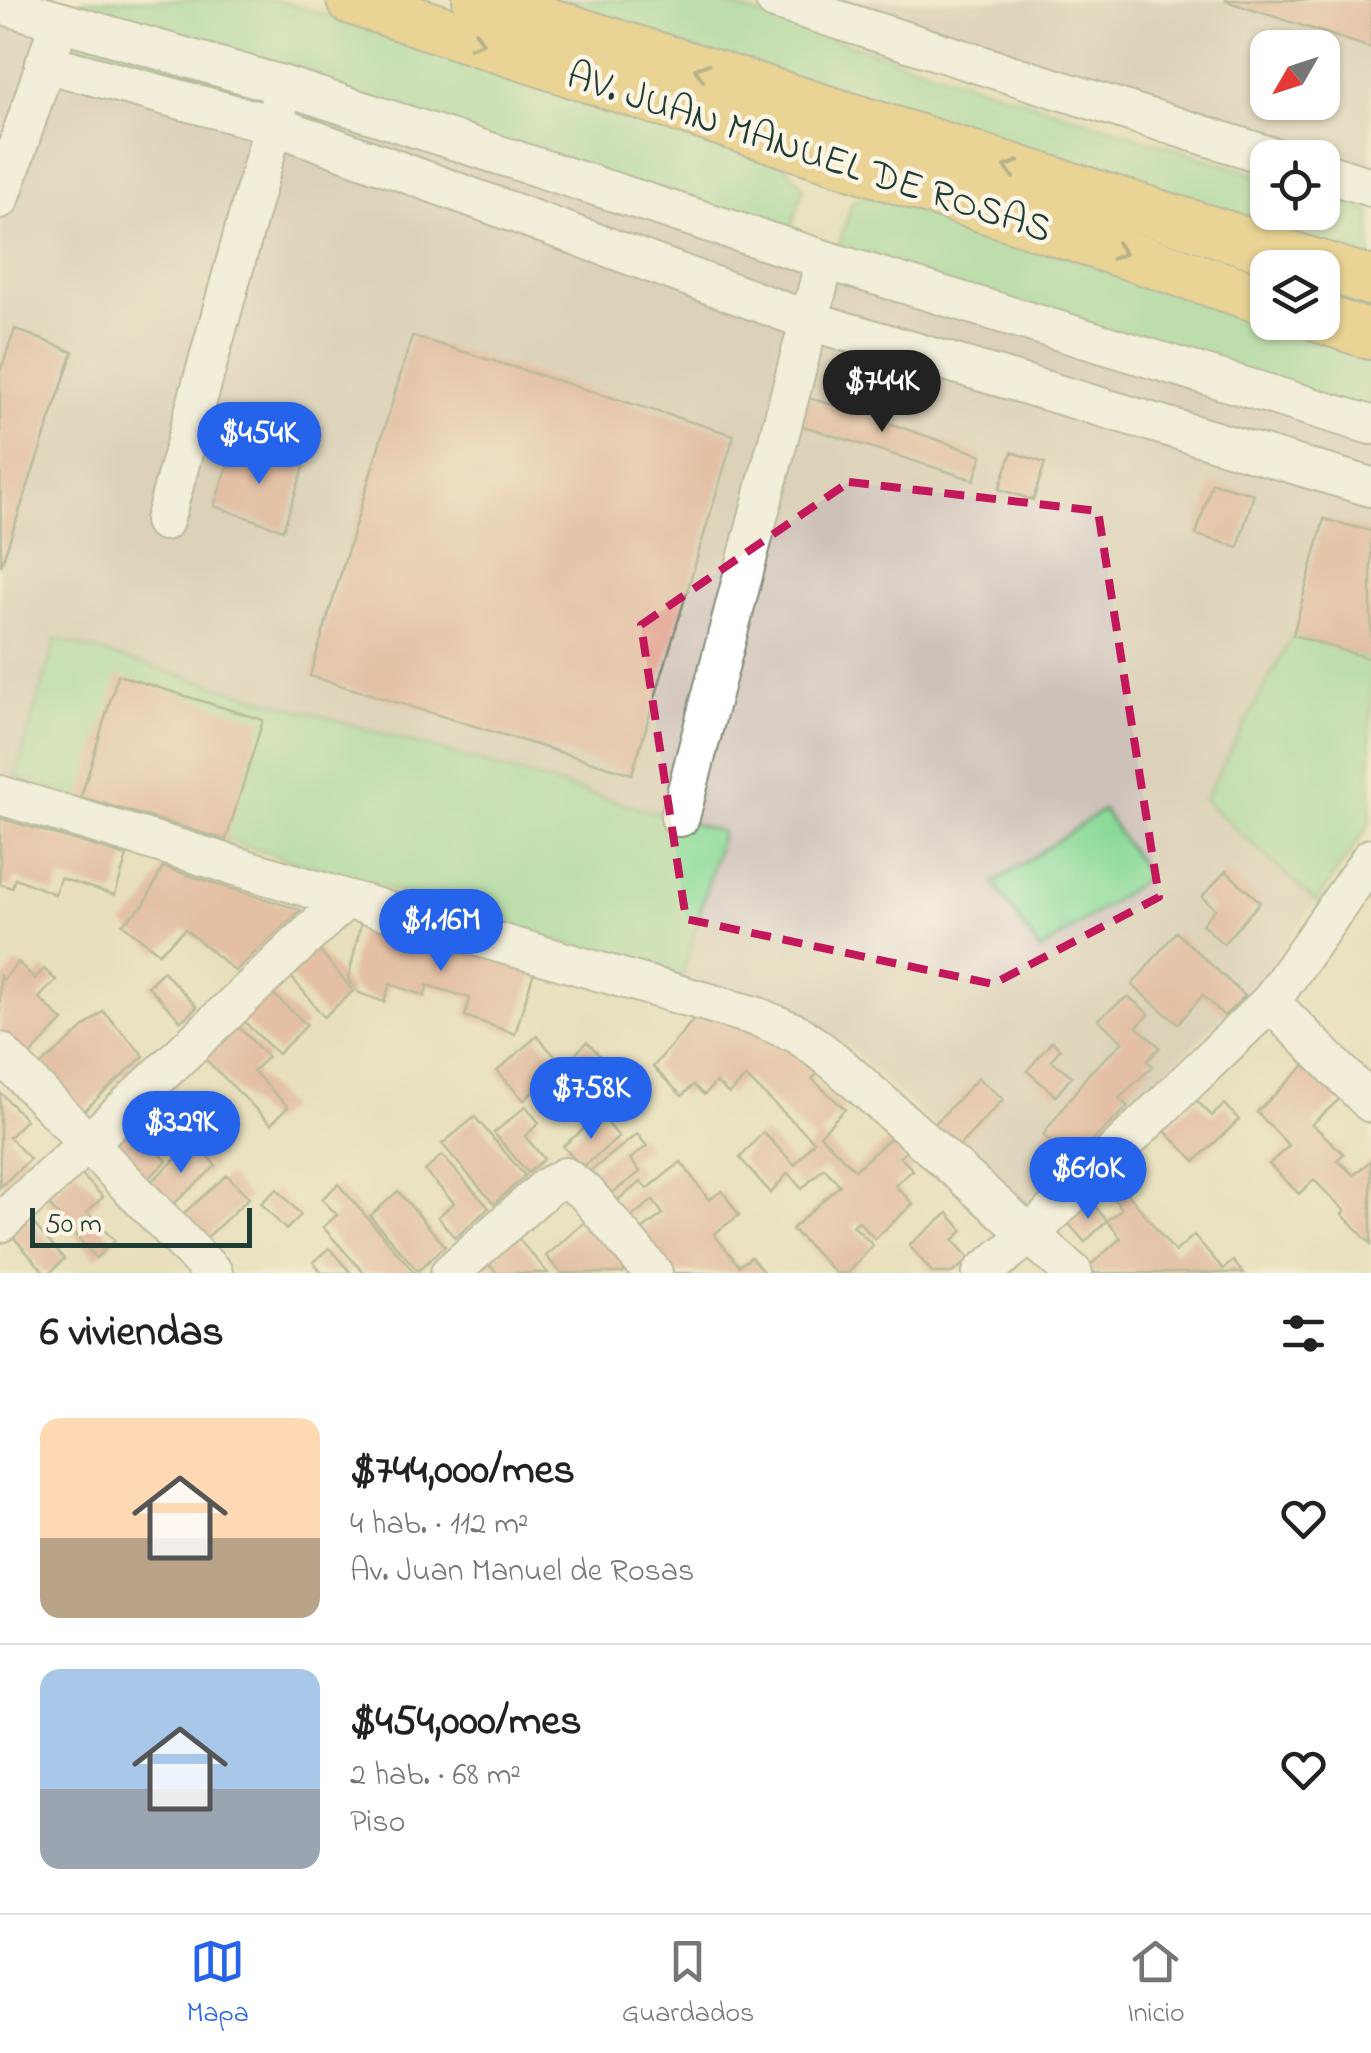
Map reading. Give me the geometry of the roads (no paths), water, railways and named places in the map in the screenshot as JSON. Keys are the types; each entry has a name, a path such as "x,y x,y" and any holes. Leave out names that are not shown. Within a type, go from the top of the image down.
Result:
{"main road":[{"name":"AV. JUAN MANUEL DE ROSAS","path":"351,0 1250,295"},
{"name":"AV. JUAN MANUEL DE ROSAS","path":"478,0 1371,281"},
{"path":"1340,325 1371,335"}],"street":[{"path":"775,0 1250,150"},
{"path":"0,4 62,11 824,260 1371,425"},
{"path":"0,200 62,11"},
{"path":"46,63 274,125 808,320 1371,487"},
{"path":"164,522 284,86"},
{"path":"1340,178 1371,187"},
{"path":"680,816 824,260"},
{"path":"0,795 346,900 758,1017 798,1034 834,1061 1072,1273"},
{"path":"982,1273 1030,1234 1270,1002 1371,858"},
{"path":"0,1222 346,900"},
{"path":"1270,1002 1371,1103"},
{"path":"0,1052 212,1273"},
{"path":"450,1273 547,1188 565,1177 586,1193 652,1273"}]}
